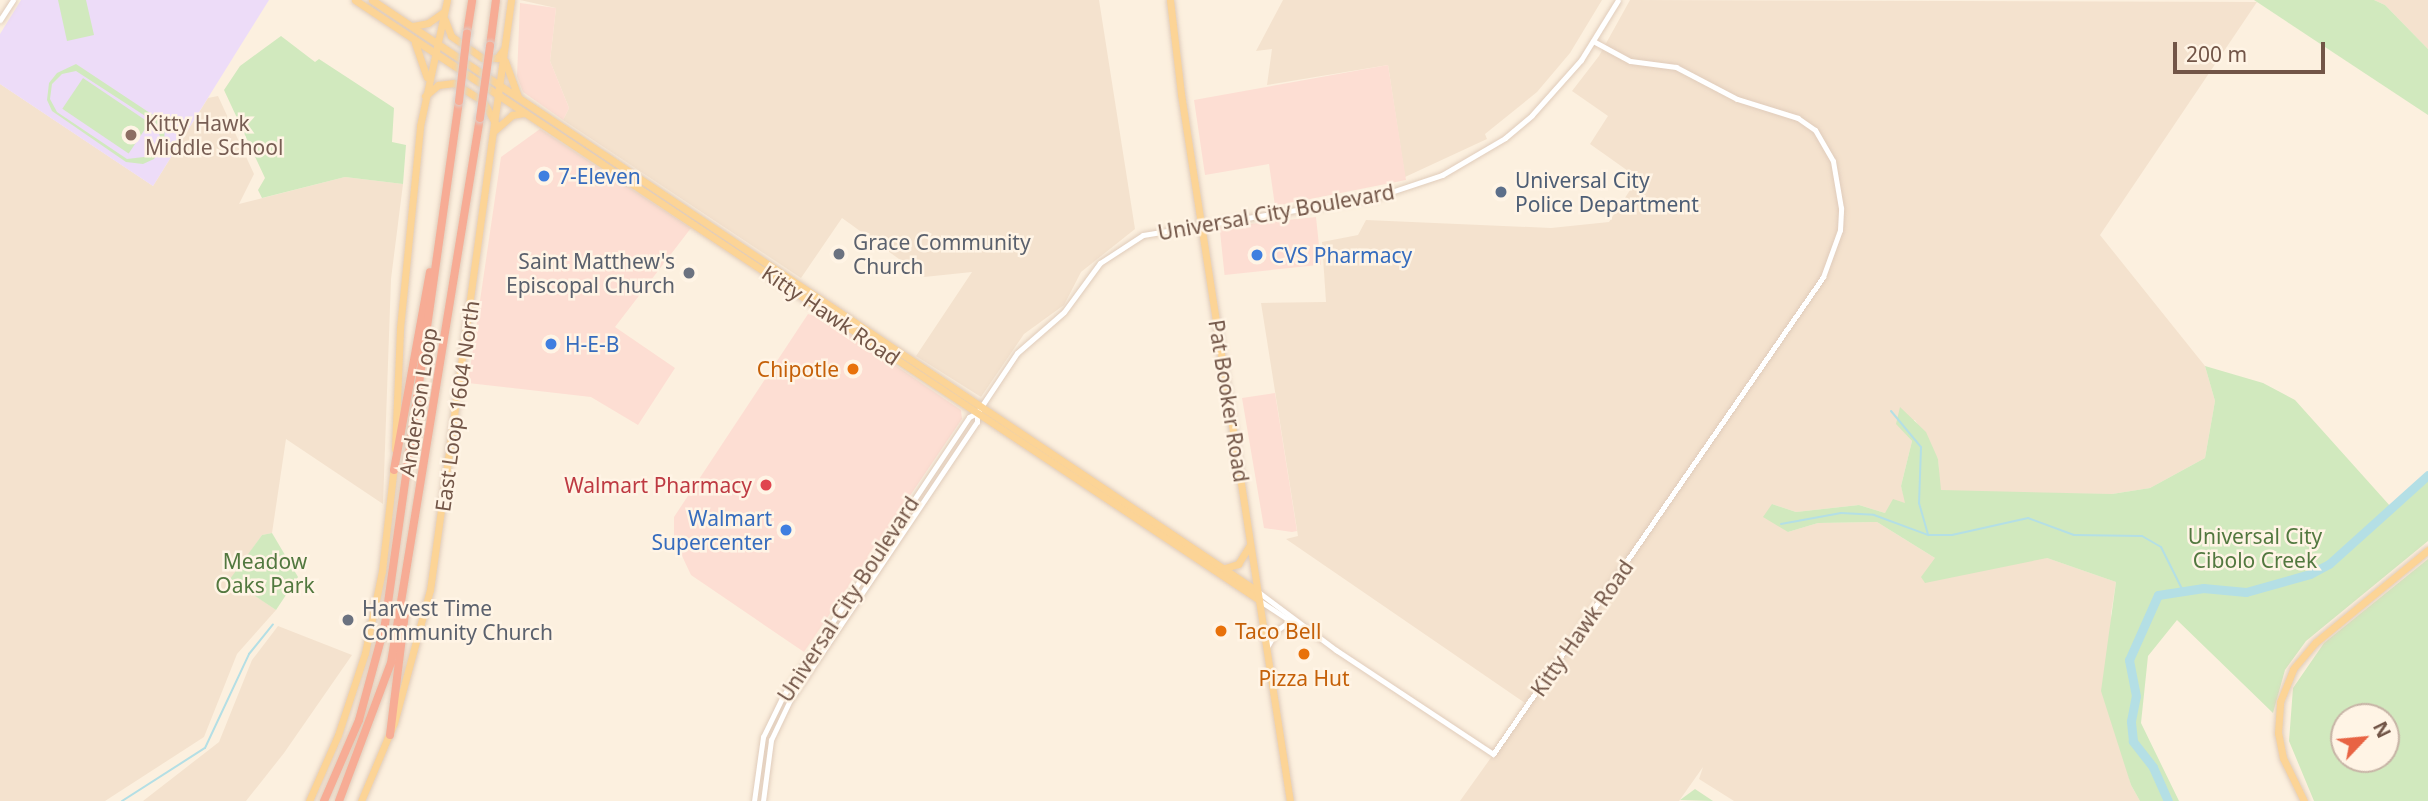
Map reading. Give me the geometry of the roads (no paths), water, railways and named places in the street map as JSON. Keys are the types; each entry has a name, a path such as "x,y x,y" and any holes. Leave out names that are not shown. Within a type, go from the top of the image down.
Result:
{"highway":[{"name":"Anderson Loop","path":"324,801 359,720 385,624 472,0"},
{"name":"Anderson Loop","path":"339,801 380,699 409,569 496,0"},
{"path":"394,470 452,149"},
{"path":"390,735 409,569"}],"main road":[{"name":"Kitty Hawk Road","path":"355,0 434,55 1257,595"},
{"name":"Kitty Hawk Road","path":"372,0 982,405 1112,498"},
{"path":"309,801 338,735 365,653 382,571 394,470 400,328 425,96 447,0"},
{"name":"East Loop 1604 North","path":"361,801 390,735 412,667 430,590 511,0"},
{"name":"Pat Booker Road","path":"1170,0 1257,595 1290,801"},
{"path":"413,26 428,23 444,14"},
{"path":"444,14 451,36 483,58 497,58 505,46"},
{"path":"413,39 428,81"},
{"path":"504,57 518,97"},
{"path":"425,96 438,85 454,83 483,102 495,127 506,119 523,113"},
{"name":"Kitty Hawk Road","path":"1174,539 1223,568 1257,595"},
{"path":"1223,568 1238,564 1250,544"},
{"path":"2304,801 2283,758 2278,733 2280,702 2293,669 2316,642 2428,550"}],"street":[{"path":"0,20 12,0"},
{"name":"Universal City Boulevard","path":"754,801 763,737 783,696 970,417 977,413 1025,344 1064,313 1094,270 1111,254 1134,238 1400,192 1442,176 1505,138 1532,115 1593,41 1618,0"},
{"name":"Kitty Hawk Road","path":"1257,595 1493,754 1828,267 1840,230 1833,162 1821,137 1798,118 1737,99 1676,66 1630,61 1593,41"},
{"name":"Universal City Boulevard","path":"763,801 771,740 790,700 977,422 977,413"},
{"name":"Kitty Hawk Road","path":"1257,595 1289,622 1307,630"},
{"path":"1266,650 1272,635 1289,622"}],"waterway":[{"path":"1891,411 1921,447 1919,503 1928,534"},
{"path":"2168,801 2153,767 2133,741 2131,721 2136,696 2129,660 2158,595 2203,588 2246,592 2310,574 2329,564 2428,475"},
{"path":"1781,524 1841,513 1874,515 1928,535 1952,535 2028,518 2074,535 2142,536 2161,547 2182,589"},
{"path":"122,801 205,748 249,654 273,624"}],"place":[{"name":"Kitty Hawk Middle School","path":"131,135"},
{"name":"7-Eleven","path":"544,176"},
{"name":"Universal City Police Department","path":"1501,192"},
{"name":"Grace Community Church","path":"839,254"},
{"name":"CVS Pharmacy","path":"1257,255"},
{"name":"Saint Matthew's Episcopal Church","path":"689,273"},
{"name":"H-E-B","path":"551,344"},
{"name":"Chipotle","path":"853,369"},
{"name":"Walmart Pharmacy","path":"766,485"},
{"name":"Walmart Supercenter","path":"786,530"},
{"name":"Harvest Time Community Church","path":"348,620"},
{"name":"Taco Bell","path":"1221,631"},
{"name":"Pizza Hut","path":"1304,654"}],"park label":[{"name":"Universal City Cibolo Creek","path":"2255,548"},
{"name":"Meadow Oaks Park","path":"265,573"}]}
